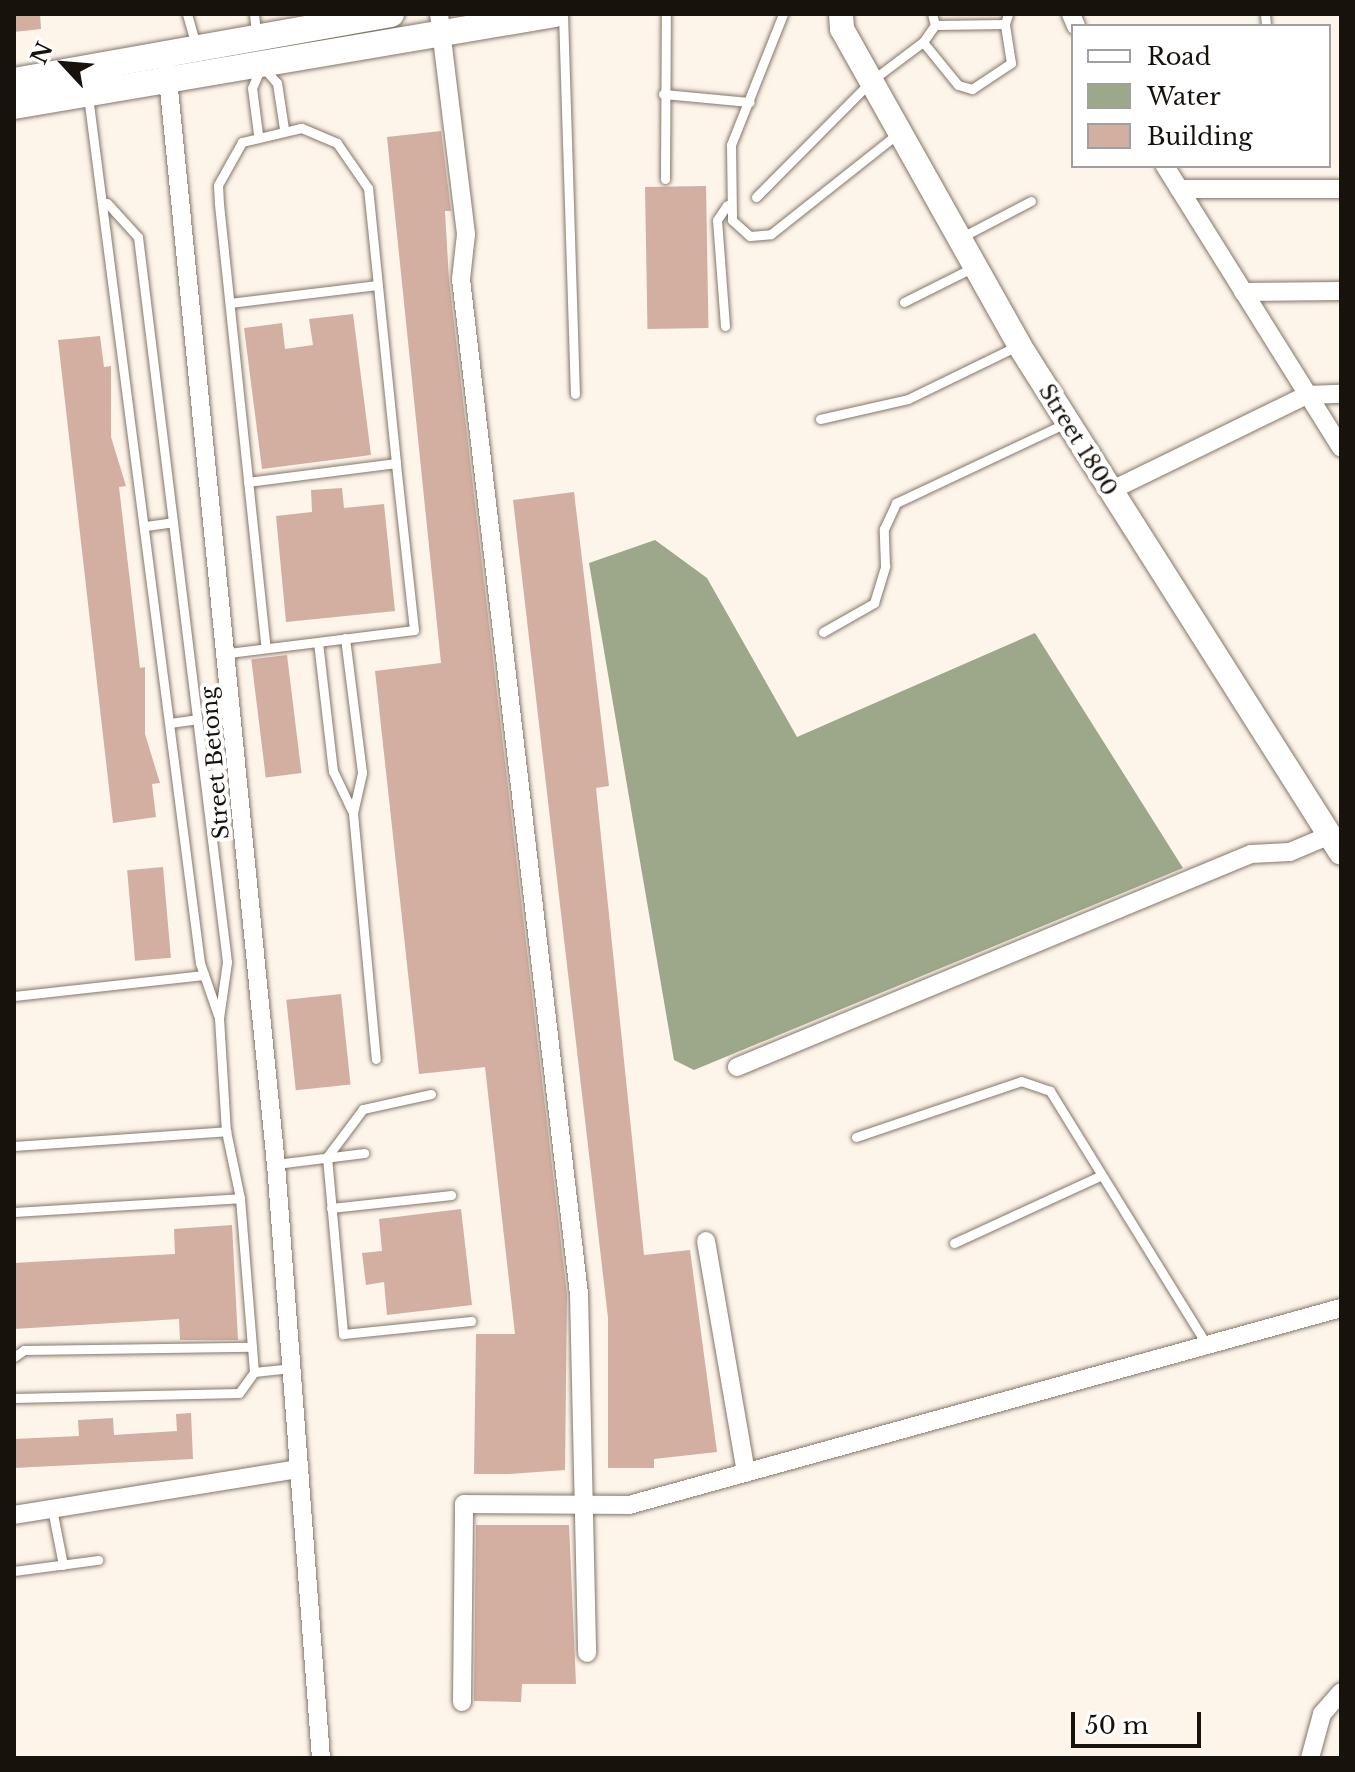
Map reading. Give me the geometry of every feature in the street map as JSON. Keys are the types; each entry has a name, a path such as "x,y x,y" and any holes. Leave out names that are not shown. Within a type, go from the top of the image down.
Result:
{"main road":[{"path":"14,106 165,54 197,48 255,26 391,14"},
{"path":"14,81 168,81 338,50 441,24 555,14"}],"street":[{"name":"Street 1800","path":"841,14 871,81 1019,345 1335,844"},
{"path":"441,24 466,234 461,279 579,1294 587,1653"},
{"name":"Street Betong","path":"165,54 229,653 276,1164 321,1758"},
{"path":"1166,168 1341,448"},
{"path":"1179,189 1341,189"},
{"path":"1243,292 1341,291"},
{"path":"1110,491 1307,395 1341,394"},
{"path":"737,1067 1251,854 1290,852 1335,844"},
{"path":"706,1241 746,1473"},
{"path":"462,1702 464,1504 585,1500 629,1505 1341,1308"},
{"path":"14,1515 299,1469"},
{"path":"1310,1758 1322,1714 1341,1692"}],"lane":[{"path":"187,14 201,75"},
{"path":"563,14 575,394"},
{"path":"665,179 663,94 666,14"},
{"path":"725,326 717,220 727,205 731,145 783,14"},
{"path":"932,14 935,25"},
{"path":"336,19 338,50"},
{"path":"923,42 958,85 972,89 1011,63 1007,19 935,25"},
{"path":"756,197 871,81 923,42 935,25"},
{"path":"255,26 261,65 252,88 258,134"},
{"path":"261,65 277,83 284,129"},
{"path":"86,82 107,203 204,975 219,1018"},
{"path":"663,94 750,102"},
{"path":"229,653 414,630 368,188 354,159 321,133 284,129 258,134 233,152 218,185 266,648"},
{"path":"727,205 750,236 771,234 900,132"},
{"path":"959,239 1031,201"},
{"path":"14,1398 239,1393 254,1372 240,1198 226,1131 219,1018 227,962 138,237 107,203"},
{"path":"904,302 975,266"},
{"path":"230,303 377,285"},
{"path":"820,419 908,399 1019,345"},
{"path":"823,632 874,603 885,566 884,529 896,503 1066,423"},
{"path":"248,482 396,463"},
{"path":"146,526 173,522"},
{"path":"345,638 362,773 353,813 376,1059"},
{"path":"318,642 333,771 353,813"},
{"path":"170,723 197,719"},
{"path":"14,996 204,975"},
{"path":"856,1137 1034,1082 1050,1091 1208,1347"},
{"path":"431,1094 363,1109 327,1157 343,1334 471,1321"},
{"path":"14,1146 226,1131"},
{"path":"276,1164 364,1153"},
{"path":"954,1243 1100,1176"},
{"path":"331,1208 451,1195"},
{"path":"14,1212 240,1198"},
{"path":"14,1357 24,1350 252,1347"},
{"path":"254,1372 291,1368"},
{"path":"52,1509 63,1565"},
{"path":"14,1571 98,1560"}],"water":[{"path":"655,540 707,578 797,737 1035,633 1183,868 694,1070 674,1060 589,563"}],"building":[{"path":"14,14 40,14 41,29 14,32"},
{"path":"441,131 451,211 445,211 449,280 567,1295 565,1470 474,1474 476,1334 515,1334 485,1067 419,1074 375,671 441,663 387,137"},
{"path":"706,186 708,328 647,329 645,187"},
{"path":"353,314 371,455 262,469 244,328 282,323 285,349 313,345 309,319"},
{"path":"100,336 104,367 111,366 111,437 126,486 119,487 140,668 145,667 145,734 160,783 152,784 156,817 113,823 58,340"},
{"path":"342,488 344,508 384,504 395,611 286,622 276,516 312,512 311,490"},
{"path":"574,492 609,786 596,788 644,1255 690,1250 717,1452 654,1459 654,1468 608,1468 608,1318 513,500"},
{"path":"287,655 302,773 266,778 251,659"},
{"path":"163,867 171,958 135,961 127,870"},
{"path":"341,994 351,1085 296,1090 286,1000"},
{"path":"461,1209 472,1305 387,1315 384,1282 366,1285 362,1253 382,1251 379,1219"},
{"path":"232,1225 238,1340 180,1340 179,1319 14,1329 14,1263 175,1254 174,1229"},
{"path":"191,1413 193,1459 14,1468 14,1439 79,1436 78,1420 113,1418 114,1435 177,1431 176,1414"},
{"path":"476,1525 569,1525 576,1684 522,1684 521,1702 474,1701"}]}
